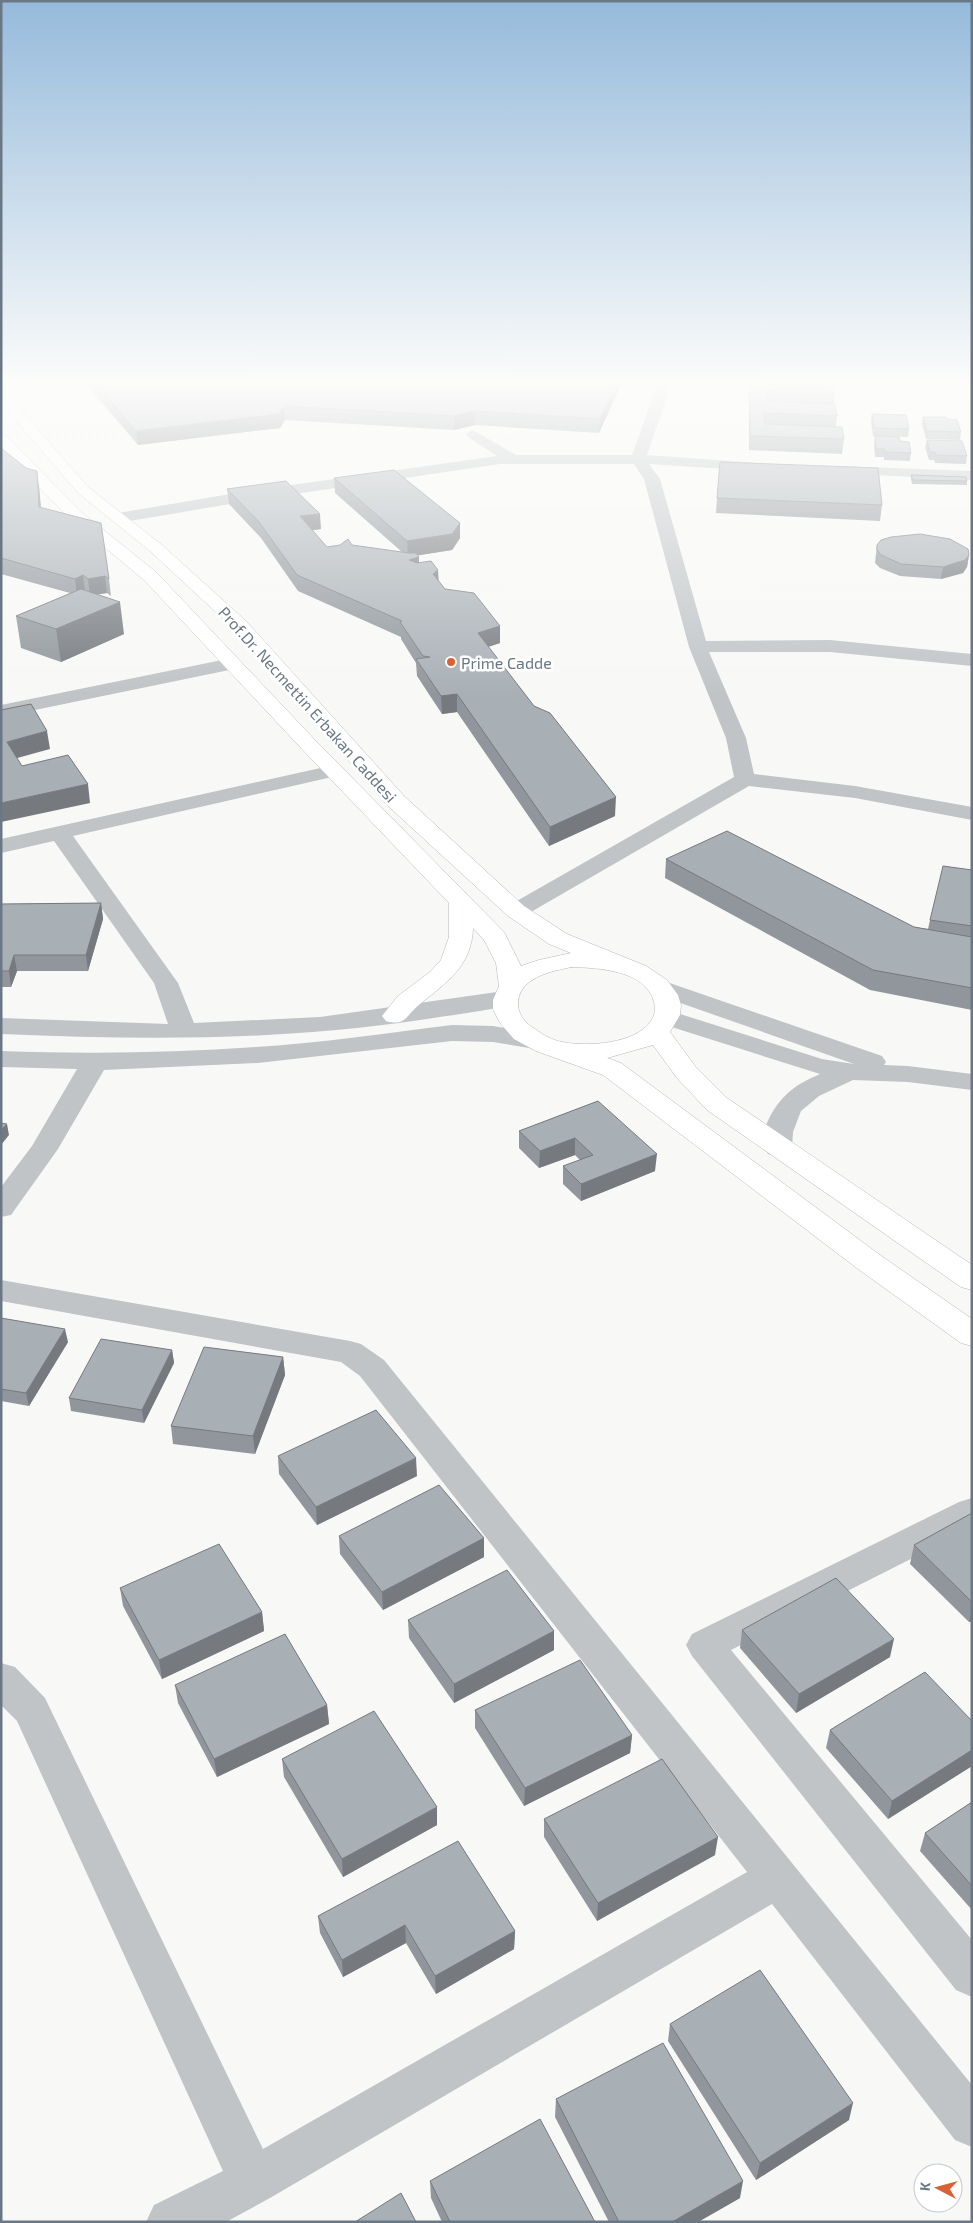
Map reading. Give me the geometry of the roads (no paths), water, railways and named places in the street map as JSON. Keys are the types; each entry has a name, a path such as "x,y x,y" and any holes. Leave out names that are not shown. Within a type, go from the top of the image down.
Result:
{"main road":[{"name":"Prof.Dr. Necmettin Erbakan Caddesi","path":"49,489 74,515 150,576 334,771 495,937 508,963 508,992"},
{"name":"Prof.Dr. Necmettin Erbakan Caddesi","path":"82,489 156,548 240,626 396,801 516,911 558,939 624,966"},
{"path":"395,1016 405,1002 433,983 452,961 459,947 461,932 458,909 461,902"},
{"path":"547,1045 587,1052 615,1050 639,1043 662,1025 668,1002 661,988 645,975 624,966 598,961 564,962 547,965 526,973 508,992 506,1015 516,1029 547,1045 612,1069 869,1262 972,1335"},
{"path":"662,1025 686,1072 717,1104 778,1148 972,1280"}],"street":[{"path":"118,518 300,489"},
{"path":"655,489 698,646 736,738 745,779"},
{"path":"698,646 830,646 972,660"},
{"path":"1,711 232,664"},
{"path":"1,846 334,771"},
{"path":"516,911 745,779 854,792 972,814"},
{"path":"60,833 166,983 184,1031"},
{"path":"661,988 908,1074"},
{"path":"1,1026 184,1031 259,1029 395,1016 508,992"},
{"path":"662,1025 817,1066 850,1072 908,1074 972,1082"},
{"path":"1,1059 95,1062 174,1060 258,1055 452,1033 493,1034 547,1045"},
{"path":"1,1208 44,1149 95,1062"},
{"path":"778,1148 780,1124 793,1103 814,1087 850,1072"},
{"path":"1,1290 350,1352 372,1368 972,2123"},
{"path":"972,1512 705,1645 972,1975"},
{"path":"1,1679 31,1710 253,2181"},
{"path":"171,2222 253,2181 777,1878"}],"place":[{"name":"Prime Cadde","path":"451,662"}]}
